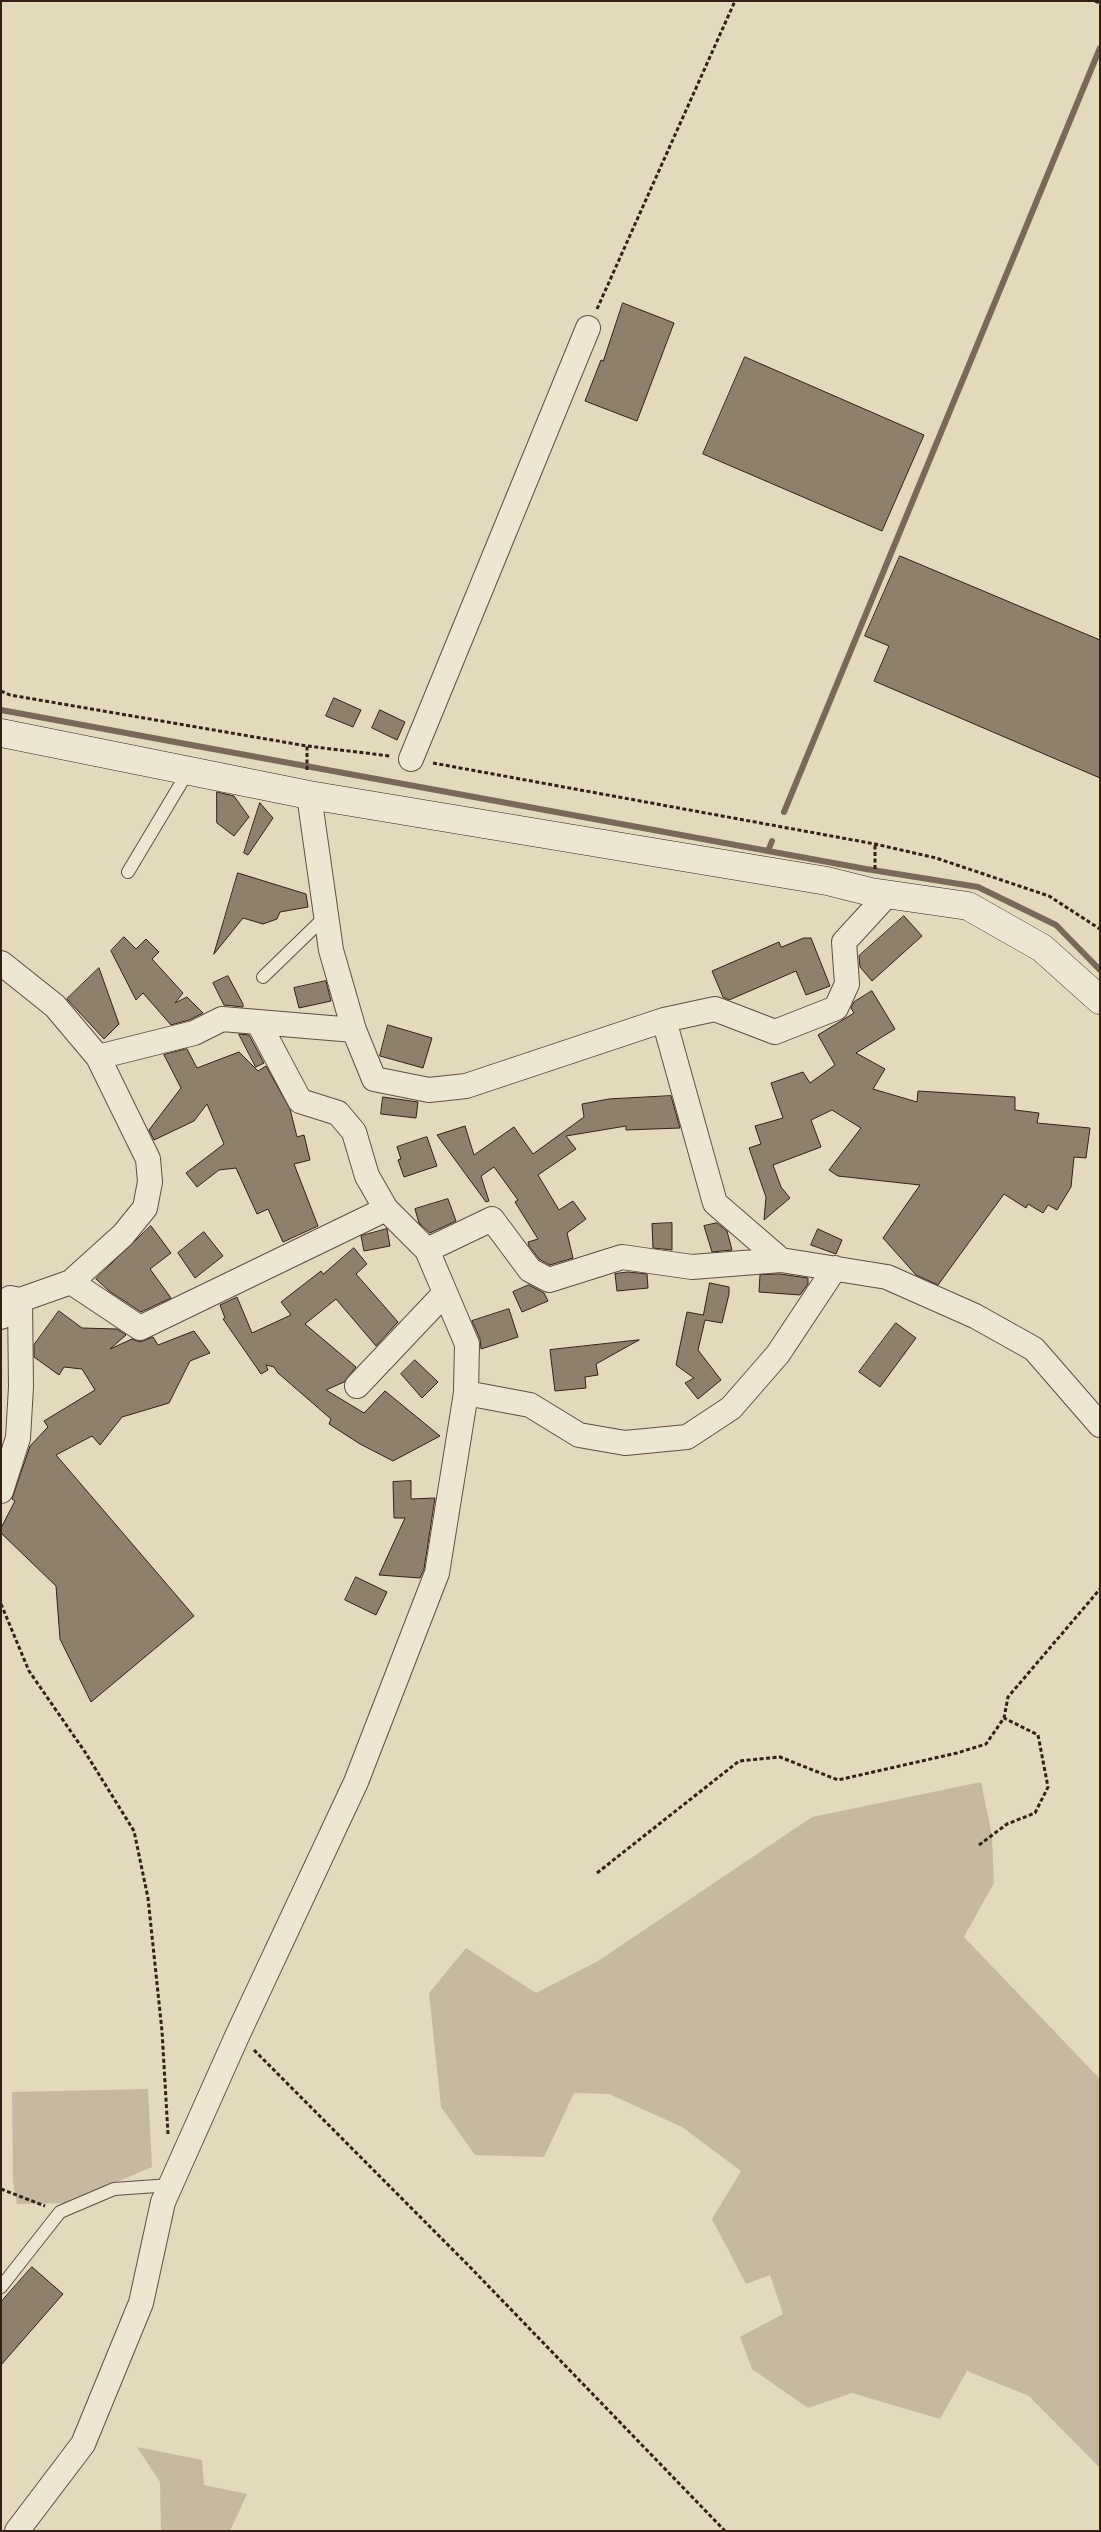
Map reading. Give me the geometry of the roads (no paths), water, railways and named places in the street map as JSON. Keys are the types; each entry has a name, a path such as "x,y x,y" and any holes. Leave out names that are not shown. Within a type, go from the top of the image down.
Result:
{"street":[{"path":"411,758 588,328"},
{"path":"1,732 189,770 308,787 827,881 888,894 968,906 1042,948 1100,1000"},
{"path":"308,787 331,950 354,1030 374,1079 429,1090 466,1086 664,1020 715,1009 775,1032 836,1008 847,984 844,942 888,894"},
{"path":"1,963 55,1006 98,1058 148,1159 150,1182 145,1208 123,1235 71,1282 10,1298 1,1317"},
{"path":"98,1058 194,1033 222,1019 354,1030"},
{"path":"664,1020 715,1203 781,1260"},
{"path":"17,2531 83,2444 141,2303 163,2202 238,2034 356,1782 438,1573 466,1393 467,1344 427,1250 386,1209 368,1176 354,1132 338,1113 300,1101 258,1022"},
{"path":"71,1282 140,1328 386,1209"},
{"path":"427,1250 492,1219 530,1270 548,1280 622,1257 692,1267 781,1260 887,1277 975,1316 1034,1349 1100,1425"},
{"path":"466,1393 530,1405 579,1436 625,1443 687,1437 731,1408 778,1354 835,1268"},
{"path":"357,1386 445,1293"},
{"path":"1,1491 18,1438 21,1387 10,1298"}],"lane":[{"path":"128,872 189,770"},
{"path":"263,976 327,915"},
{"path":"1,2287 60,2212 114,2189 171,2186"}],"waterway":[{"path":"784,812 1100,48"},
{"path":"1,710 866,869 978,887 1056,925 1100,970"},
{"path":"768,851 772,841"}]}
